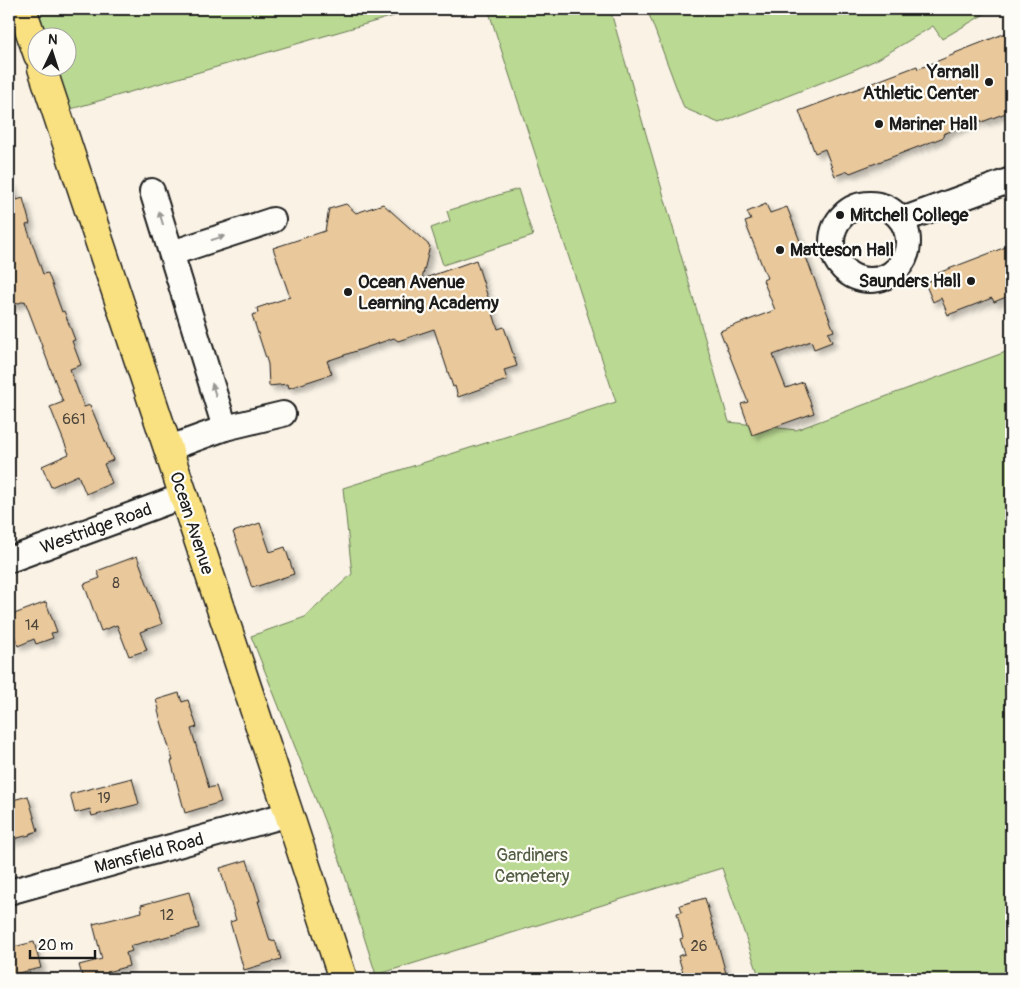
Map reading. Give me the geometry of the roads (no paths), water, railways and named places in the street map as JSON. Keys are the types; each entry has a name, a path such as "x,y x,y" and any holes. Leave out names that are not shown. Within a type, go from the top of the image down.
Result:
{"main road":[{"path":"22,9 29,28"},
{"name":"Ocean Avenue","path":"45,78 343,979"}],"street":[{"path":"902,220 1011,180"},
{"path":"152,191 225,428"},
{"path":"172,253 273,220"},
{"path":"168,449 225,428 283,414"},
{"name":"Westridge Road","path":"9,560 183,496"},
{"name":"Mansfield Road","path":"9,892 289,814"}],"place":[{"name":"Yarnall Athletic Center","path":"989,82"},
{"name":"Mariner Hall","path":"879,124"},
{"name":"Mitchell College","path":"840,215"},
{"name":"Matteson Hall","path":"780,250"},
{"name":"Saunders Hall","path":"971,281"},
{"name":"Ocean Avenue Learning Academy","path":"348,292"}],"park label":[{"name":"Gardiners Cemetery","path":"532,865"}]}
